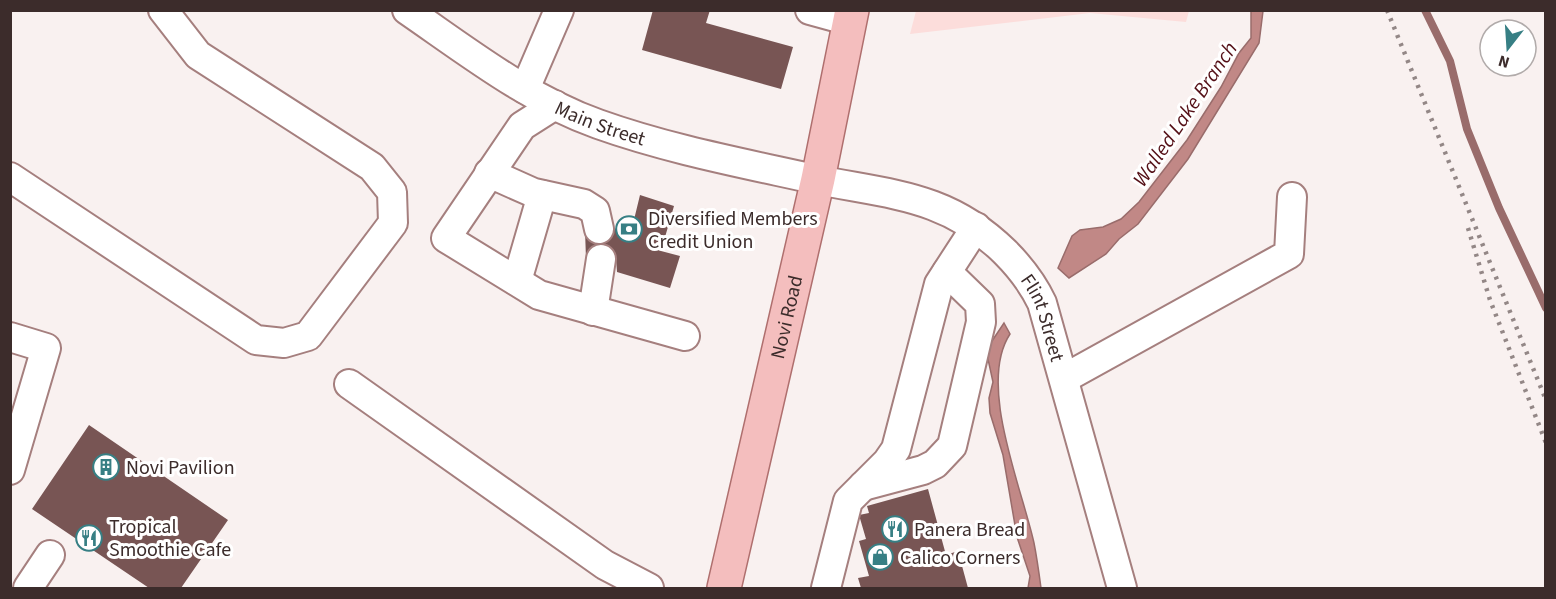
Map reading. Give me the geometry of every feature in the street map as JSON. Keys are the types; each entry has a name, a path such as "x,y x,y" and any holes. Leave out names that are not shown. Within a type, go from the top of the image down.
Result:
{"main road":[{"name":"Novi Road","path":"724,588 818,179 851,16"}],"street":[{"path":"10,177 256,340 284,343 308,336 393,223 392,192 372,167 198,55 163,10"},
{"name":"Main Street","path":"407,10 525,89 555,105 630,134 818,179"},
{"path":"525,89 559,10"},
{"path":"810,10 851,16"},
{"path":"555,105 522,126 446,238 539,295 685,336"},
{"path":"489,173 542,195 584,204 595,211 599,230"},
{"name":"Flint Street","path":"818,179 917,199 960,216 976,226 1009,256 1039,297 1065,378 1122,588"},
{"path":"517,281 542,195"},
{"path":"1065,378 1289,254 1292,196"},
{"path":"826,588 848,501 859,487 887,462 896,449 939,284 976,226"},
{"path":"593,310 601,259"},
{"path":"859,487 923,470 935,464 952,447 981,322 980,304 946,273"},
{"path":"10,337 46,348 10,470"},
{"path":"349,384 605,565 649,588"},
{"path":"28,588 50,555"}],"shaded area":[{"path":"916,10 1189,11 1186,22 1090,13 910,34"},
{"path":"1251,11 1263,11 1259,43 1188,159 1138,224 1119,239 1106,254 1069,278 1058,268 1072,236 1080,230 1103,227 1121,219 1139,202 1187,140 1221,87 1239,53 1251,38"},
{"path":"1004,323 1010,334 1001,355 998,380 1000,408 1012,466 1034,543 1041,588 1028,588 1030,576 1017,537 1003,455 990,413 989,398 993,382 986,350"}],"building":[{"path":"653,10 710,10 706,23 793,47 781,89 642,50"},
{"path":"640,195 674,206 661,251 680,256 670,288 617,272 616,259 586,259 585,230 632,228"},
{"name":"Novi Pavilion","path":"89,425 228,520 181,588 149,588 32,509"},
{"path":"928,489 946,555 958,551 968,588 861,588 858,578 869,576 859,541 866,539 859,515 869,513 867,506"}],"waterway":[{"path":"1425,10 1450,61 1467,129 1499,208 1546,308"}],"railway":[{"path":"1387,10 1546,400"},
{"path":"1468,228 1490,300 1546,443"}],"place":[{"name":"Diversified Members Credit Union","path":"629,229"},
{"name":"Novi Pavilion","path":"106,467"},
{"name":"Panera Bread","path":"895,529"},
{"name":"Tropical Smoothie Cafe","path":"89,538"},
{"name":"Calico Corners","path":"880,557"}],"water label":[{"name":"Walled Lake Branch","path":"1185,114"}]}
